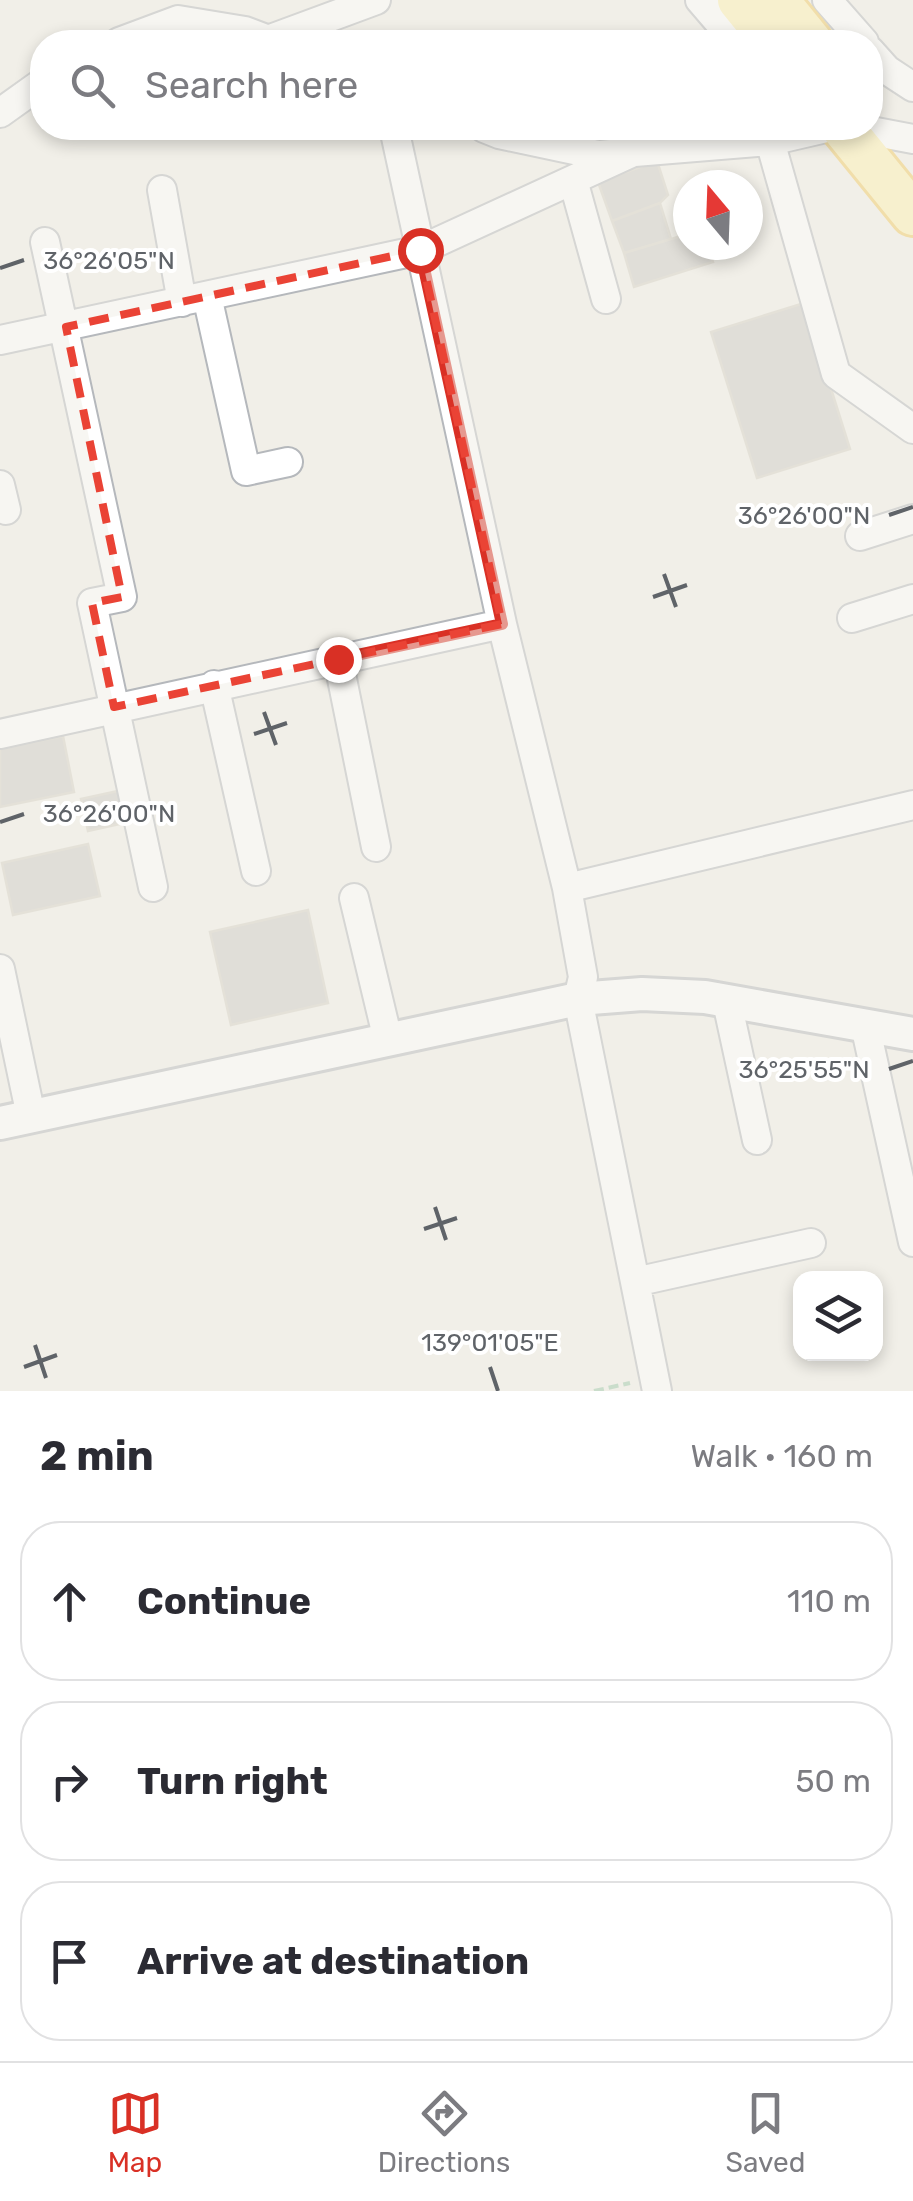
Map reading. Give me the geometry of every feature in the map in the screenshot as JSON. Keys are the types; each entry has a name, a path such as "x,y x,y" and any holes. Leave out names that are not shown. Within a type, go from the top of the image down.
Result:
{"main road":[{"path":"738,0 763,30"},
{"path":"777,0 802,30"},
{"path":"892,132 913,167"},
{"path":"852,140 913,214"}],"street":[{"path":"299,30 376,0"},
{"path":"700,0 726,30"},
{"path":"828,0 854,30"},
{"path":"141,30 175,10 241,30"},
{"path":"883,66 913,87"},
{"path":"0,113 30,92"},
{"path":"397,140 502,624 567,888 584,977 578,1000 656,1384"},
{"path":"535,140 598,155 739,140"},
{"path":"774,140 836,374 913,429"},
{"path":"0,340 420,250 630,153"},
{"path":"573,180 606,299"},
{"path":"162,190 246,471 288,462"},
{"path":"45,242 122,597 92,603 152,887"},
{"path":"860,536 913,520"},
{"path":"852,618 913,599"},
{"path":"0,734 502,624"},
{"path":"338,659 376,847"},
{"path":"214,685 256,871"},
{"path":"567,888 913,805"},
{"path":"354,898 388,1040"},
{"path":"0,969 16,1120 578,1000 642,994 705,997 913,1034"},
{"path":"727,1002 757,1140"},
{"path":"865,1025 913,1242"},
{"path":"635,1282 811,1243"}],"path":[{"path":"594,1391 656,1384"}],"highlighted area":[{"path":"420,250 502,624 114,707 92,603 122,597 66,327"}],"building":[{"path":"657,161 668,195 660,203 612,221 598,182"},
{"path":"660,203 671,239 624,253 612,221"},
{"path":"673,238 673,260 713,262 634,287 624,253"},
{"path":"804,303 850,449 757,478 711,332"},
{"path":"63,736 74,792 0,807 0,749"},
{"path":"127,789 133,821 88,831 81,799"},
{"path":"88,844 100,896 13,915 2,863"},
{"path":"308,910 328,1003 231,1025 210,932"}],"route":[{"path":"338,659 502,624 420,250"}]}
